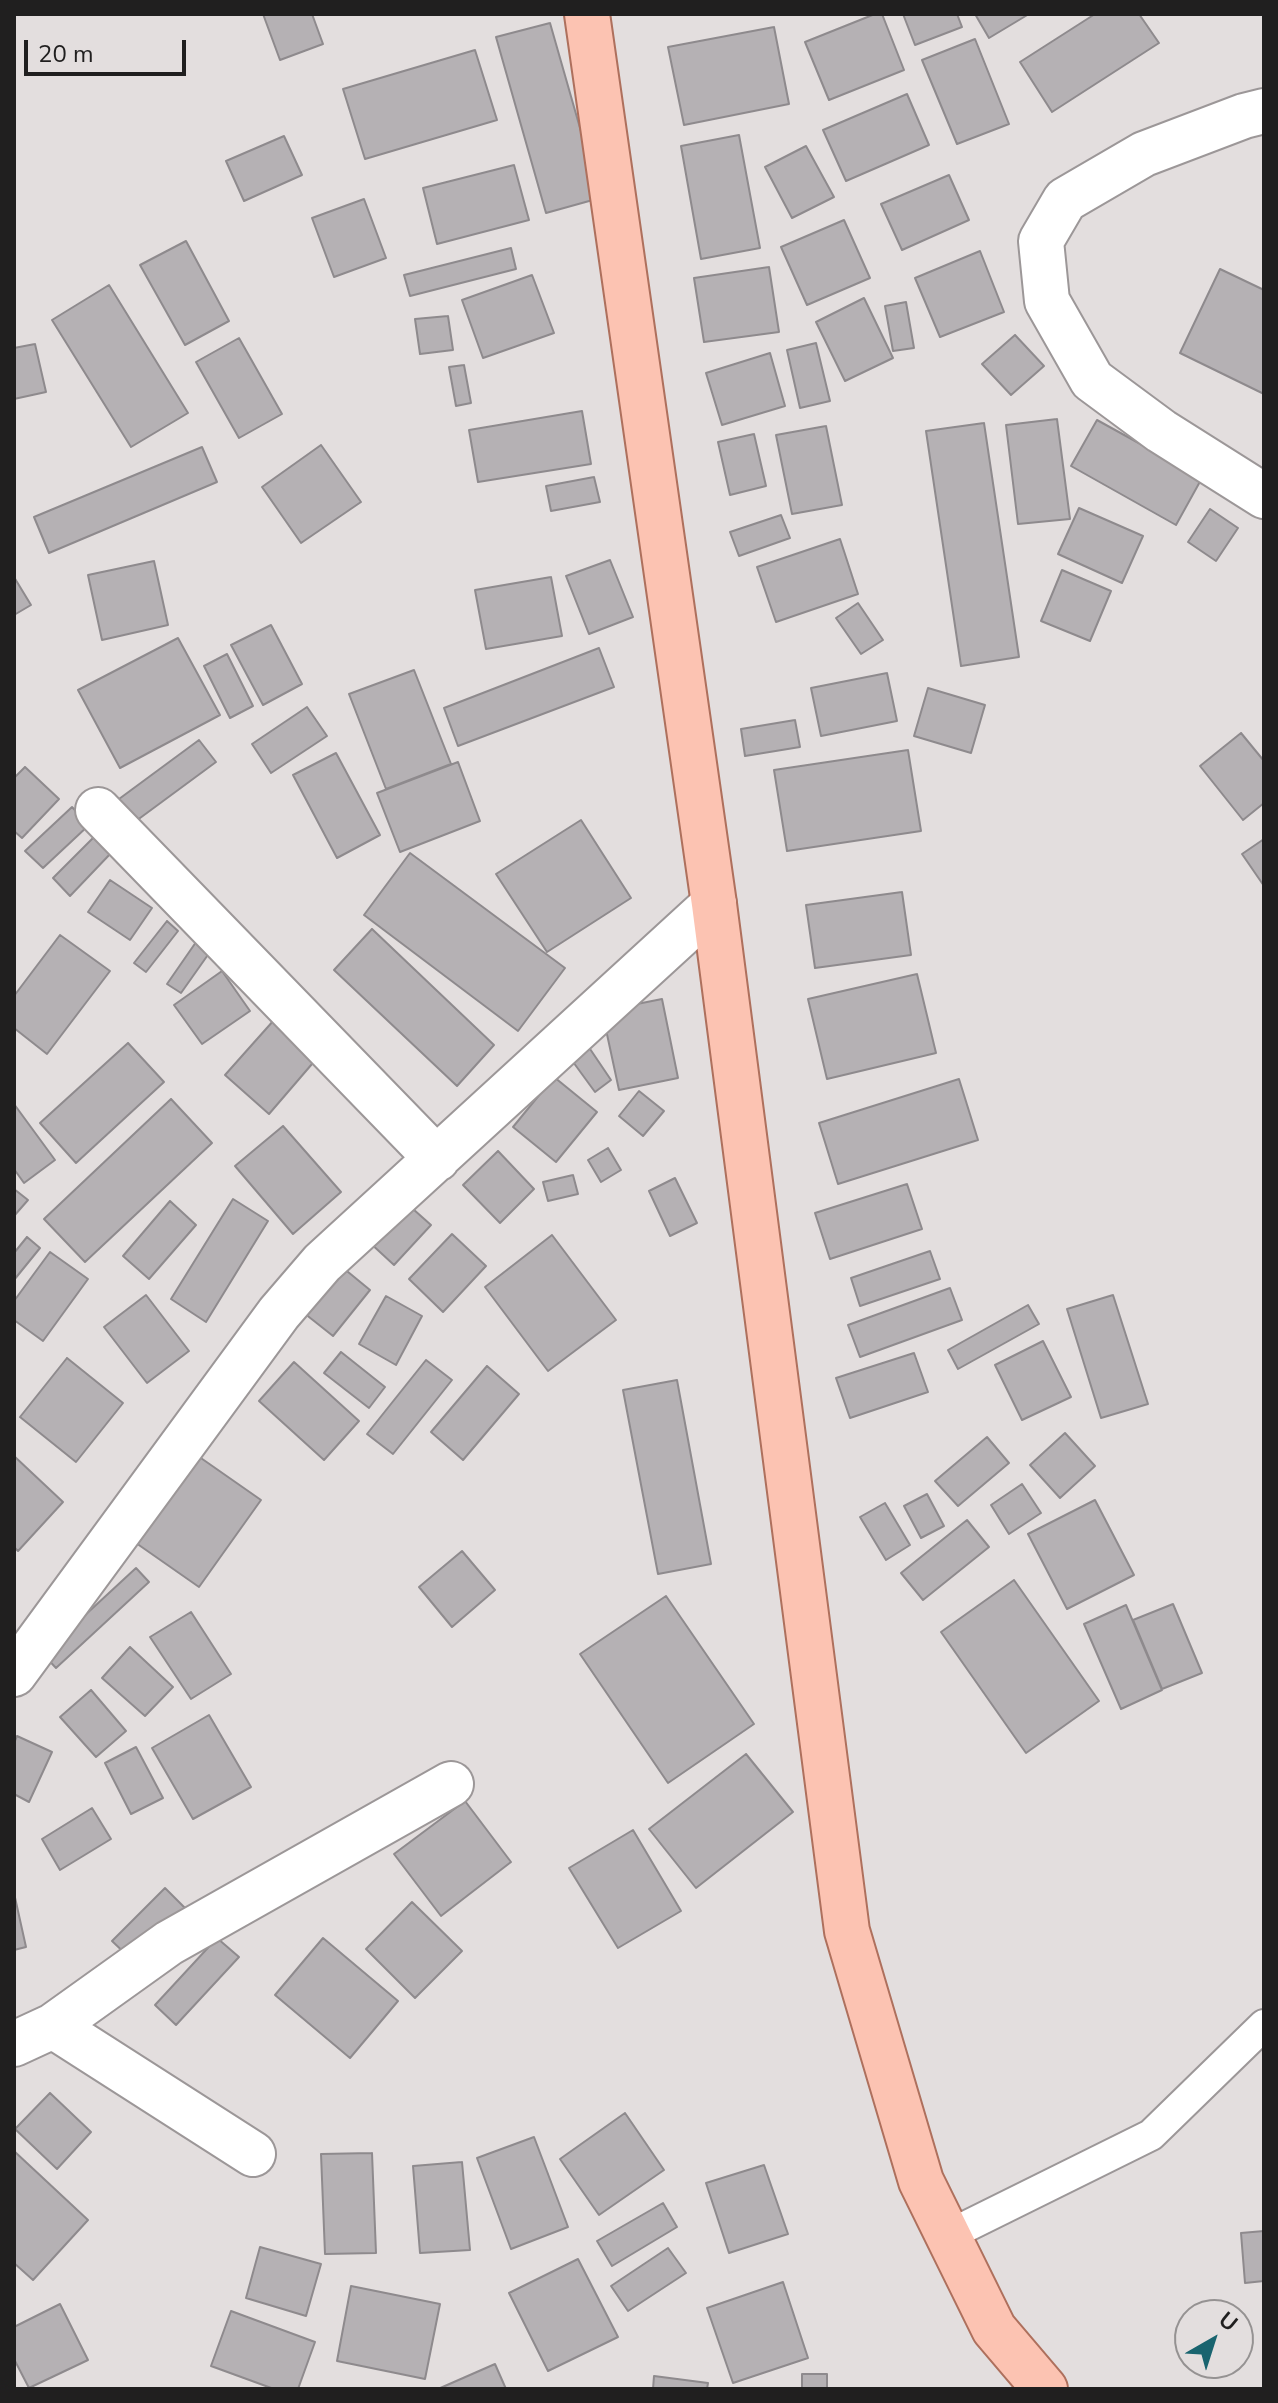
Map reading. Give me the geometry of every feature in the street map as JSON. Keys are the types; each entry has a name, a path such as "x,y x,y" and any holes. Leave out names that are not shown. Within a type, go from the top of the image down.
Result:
{"main road":[{"path":"587,14 714,904 847,1931 921,2181 994,2329 1045,2389"}],"street":[{"path":"1264,111 1144,154 1065,200 1041,241 1047,301 1092,380 1161,431 1264,496"},
{"path":"98,810 437,1159"},
{"path":"14,1674 279,1313 343,1242 714,904"},
{"path":"14,2044 53,2026 169,1943 451,1784"},
{"path":"53,2026 253,2154"}],"lane":[{"path":"947,2236 1151,2135 1264,2025"}],"building":[{"path":"263,14 312,14 323,44 280,60"},
{"path":"882,14 904,70 829,100 805,42"},
{"path":"903,14 957,14 962,27 915,45"},
{"path":"975,14 1029,14 989,38"},
{"path":"1095,14 1139,14 1159,43 1052,112 1020,62"},
{"path":"550,23 600,198 546,213 496,37"},
{"path":"774,27 789,104 684,125 668,47"},
{"path":"975,39 1009,124 957,144 922,60"},
{"path":"475,50 497,120 365,159 343,89"},
{"path":"907,94 929,145 846,181 823,130"},
{"path":"739,135 760,248 701,259 681,146"},
{"path":"284,136 302,175 244,201 226,161"},
{"path":"806,146 834,197 792,218 765,167"},
{"path":"514,165 529,220 437,244 423,188"},
{"path":"949,175 969,220 902,250 881,204"},
{"path":"364,199 386,258 334,277 312,218"},
{"path":"844,220 870,278 807,305 781,247"},
{"path":"186,241 229,321 185,345 140,265"},
{"path":"511,248 516,269 410,296 404,275"},
{"path":"980,251 1004,312 940,337 915,278"},
{"path":"769,267 779,332 704,342 694,278"},
{"path":"1220,269 1264,290 1264,394 1180,353"},
{"path":"532,275 554,333 483,358 462,300"},
{"path":"109,285 188,413 131,447 52,320"},
{"path":"864,298 893,358 845,381 816,322"},
{"path":"906,302 914,348 893,351 885,306"},
{"path":"448,316 453,350 420,354 415,319"},
{"path":"1015,335 1044,366 1011,395 982,364"},
{"path":"239,338 282,414 239,438 196,362"},
{"path":"816,343 830,401 800,408 787,350"},
{"path":"35,344 46,392 14,399 14,348"},
{"path":"770,353 785,406 722,425 706,373"},
{"path":"464,365 471,403 456,406 449,367"},
{"path":"582,411 591,464 478,482 469,430"},
{"path":"1057,419 1070,519 1018,524 1006,425"},
{"path":"1097,420 1202,478 1176,525 1071,466"},
{"path":"984,423 1019,657 961,666 926,431"},
{"path":"826,426 842,505 792,514 776,435"},
{"path":"754,434 766,486 730,495 718,442"},
{"path":"321,445 361,502 301,543 262,487"},
{"path":"202,447 217,482 49,553 34,517"},
{"path":"594,477 600,502 551,511 546,486"},
{"path":"1079,508 1143,536 1122,583 1058,554"},
{"path":"1210,509 1238,528 1216,561 1188,542"},
{"path":"781,515 790,538 739,556 730,532"},
{"path":"840,539 858,594 776,622 757,567"},
{"path":"610,560 633,617 589,634 566,576"},
{"path":"154,561 168,625 102,640 88,575"},
{"path":"1062,570 1111,591 1090,641 1041,621"},
{"path":"14,577 31,605 14,615"},
{"path":"551,577 562,636 486,649 475,590"},
{"path":"858,603 883,640 861,654 836,618"},
{"path":"271,625 302,684 263,705 231,645"},
{"path":"178,638 220,715 120,768 78,690"},
{"path":"599,648 614,687 458,746 444,708"},
{"path":"227,654 253,706 230,718 204,666"},
{"path":"414,670 451,764 386,789 349,694"},
{"path":"887,673 897,721 821,736 811,688"},
{"path":"928,688 985,705 971,753 914,736"},
{"path":"307,707 327,736 271,773 252,744"},
{"path":"795,720 800,747 745,756 741,729"},
{"path":"1241,733 1264,761 1264,803 1243,820 1200,766"},
{"path":"199,740 216,762 136,821 119,799"},
{"path":"908,750 921,831 787,851 774,770"},
{"path":"336,753 380,835 337,858 293,775"},
{"path":"458,762 480,821 400,852 377,793"},
{"path":"25,767 59,799 22,838 14,831 14,778"},
{"path":"72,807 89,825 43,868 25,851"},
{"path":"581,820 631,898 547,952 496,874"},
{"path":"95,836 112,852 70,896 53,878"},
{"path":"1264,839 1264,886 1242,854"},
{"path":"410,853 565,968 518,1031 364,915"},
{"path":"110,880 152,908 130,940 88,912"},
{"path":"902,892 911,955 815,968 806,905"},
{"path":"167,921 178,931 146,972 134,963"},
{"path":"372,929 494,1045 457,1086 334,970"},
{"path":"203,932 217,942 181,993 167,984"},
{"path":"60,935 110,971 47,1054 14,1028 14,996"},
{"path":"222,971 250,1011 202,1044 174,1005"},
{"path":"917,974 936,1053 827,1079 808,999"},
{"path":"662,999 678,1078 619,1090 602,1011"},
{"path":"274,1020 318,1057 269,1114 225,1075"},
{"path":"128,1043 164,1082 76,1163 40,1123"},
{"path":"586,1043 611,1080 595,1092 568,1055"},
{"path":"554,1077 597,1112 556,1162 513,1127"},
{"path":"959,1079 978,1140 838,1184 819,1123"},
{"path":"639,1091 664,1111 643,1136 619,1116"},
{"path":"171,1099 212,1143 85,1262 44,1219"},
{"path":"14,1104 55,1160 24,1183 14,1169"},
{"path":"283,1126 341,1192 293,1234 235,1166"},
{"path":"608,1148 621,1170 601,1182 588,1160"},
{"path":"498,1151 534,1189 500,1223 463,1185"},
{"path":"573,1175 578,1194 548,1201 543,1182"},
{"path":"675,1178 697,1223 670,1236 649,1191"},
{"path":"907,1184 922,1229 830,1259 815,1213"},
{"path":"14,1189 28,1200 14,1216"},
{"path":"233,1199 268,1221 206,1322 171,1299"},
{"path":"170,1201 196,1225 149,1279 123,1256"},
{"path":"404,1201 431,1225 394,1265 368,1241"},
{"path":"452,1234 486,1266 443,1312 409,1279"},
{"path":"552,1235 616,1320 548,1371 485,1287"},
{"path":"27,1237 40,1248 14,1280 14,1253"},
{"path":"930,1251 940,1279 860,1306 851,1278"},
{"path":"50,1252 88,1279 43,1341 14,1320 14,1301"},
{"path":"342,1267 370,1290 333,1336 304,1313"},
{"path":"950,1288 962,1320 860,1357 848,1325"},
{"path":"146,1295 189,1351 147,1383 104,1327"},
{"path":"1113,1295 1148,1404 1101,1418 1067,1309"},
{"path":"386,1296 422,1316 396,1365 359,1344"},
{"path":"1028,1305 1039,1324 958,1369 948,1350"},
{"path":"1043,1341 1071,1397 1022,1420 995,1365"},
{"path":"341,1352 385,1387 369,1408 324,1373"},
{"path":"914,1353 928,1392 850,1418 836,1378"},
{"path":"67,1358 123,1403 76,1462 20,1417"},
{"path":"426,1360 452,1380 393,1454 367,1434"},
{"path":"294,1362 359,1421 324,1460 259,1401"},
{"path":"487,1366 519,1394 463,1460 431,1432"},
{"path":"677,1380 711,1564 658,1574 623,1390"},
{"path":"1065,1433 1095,1466 1060,1498 1030,1465"},
{"path":"987,1437 1009,1463 958,1506 935,1481"},
{"path":"14,1456 63,1502 18,1551 14,1547"},
{"path":"198,1456 261,1500 199,1587 136,1543"},
{"path":"1022,1484 1041,1513 1009,1534 991,1505"},
{"path":"927,1494 944,1526 921,1538 904,1506"},
{"path":"1095,1500 1134,1575 1067,1609 1028,1534"},
{"path":"885,1503 910,1545 886,1560 860,1517"},
{"path":"967,1520 989,1547 923,1600 901,1573"},
{"path":"462,1551 495,1590 452,1627 419,1587"},
{"path":"136,1568 149,1582 56,1668 43,1654"},
{"path":"1014,1580 1099,1701 1026,1753 941,1632"},
{"path":"666,1596 754,1724 668,1783 580,1654"},
{"path":"1173,1604 1202,1673 1162,1689 1133,1620"},
{"path":"1126,1605 1162,1690 1121,1709 1084,1624"},
{"path":"191,1612 231,1674 191,1699 150,1637"},
{"path":"130,1647 173,1687 145,1716 102,1678"},
{"path":"91,1690 126,1731 96,1757 60,1717"},
{"path":"209,1715 251,1787 193,1819 152,1748"},
{"path":"17,1736 52,1752 29,1802 14,1794 14,1743"},
{"path":"136,1747 163,1798 131,1814 105,1763"},
{"path":"746,1754 793,1812 696,1888 649,1829"},
{"path":"465,1801 511,1862 441,1916 394,1854"},
{"path":"92,1808 111,1839 60,1870 42,1839"},
{"path":"633,1830 681,1911 618,1948 569,1868"},
{"path":"165,1888 186,1909 133,1961 112,1941"},
{"path":"14,1893 26,1947 14,1950"},
{"path":"412,1902 462,1951 415,1998 366,1949"},
{"path":"217,1938 239,1957 176,2025 155,2005"},
{"path":"323,1938 398,2001 350,2058 275,1995"},
{"path":"50,2093 91,2132 57,2169 15,2129"},
{"path":"625,2113 664,2170 599,2215 560,2159"},
{"path":"534,2137 568,2227 511,2249 477,2158"},
{"path":"14,2151 88,2220 33,2280 14,2263"},
{"path":"372,2153 376,2253 325,2254 321,2154"},
{"path":"462,2162 470,2250 420,2253 413,2166"},
{"path":"764,2165 788,2234 729,2253 706,2183"},
{"path":"663,2203 677,2227 612,2266 597,2241"},
{"path":"1264,2231 1264,2281 1245,2283 1241,2233"},
{"path":"260,2247 321,2264 306,2316 246,2298"},
{"path":"668,2248 686,2273 628,2311 611,2286"},
{"path":"578,2259 618,2337 548,2371 509,2293"},
{"path":"783,2282 808,2358 733,2383 707,2308"},
{"path":"351,2286 440,2304 425,2379 337,2361"},
{"path":"60,2304 88,2360 29,2388 14,2359 14,2327"},
{"path":"231,2311 315,2342 298,2389 274,2389 211,2366"},
{"path":"495,2364 506,2389 438,2389"},
{"path":"802,2374 827,2374 827,2389 802,2389"},
{"path":"654,2376 708,2383 707,2389 653,2389"}]}
